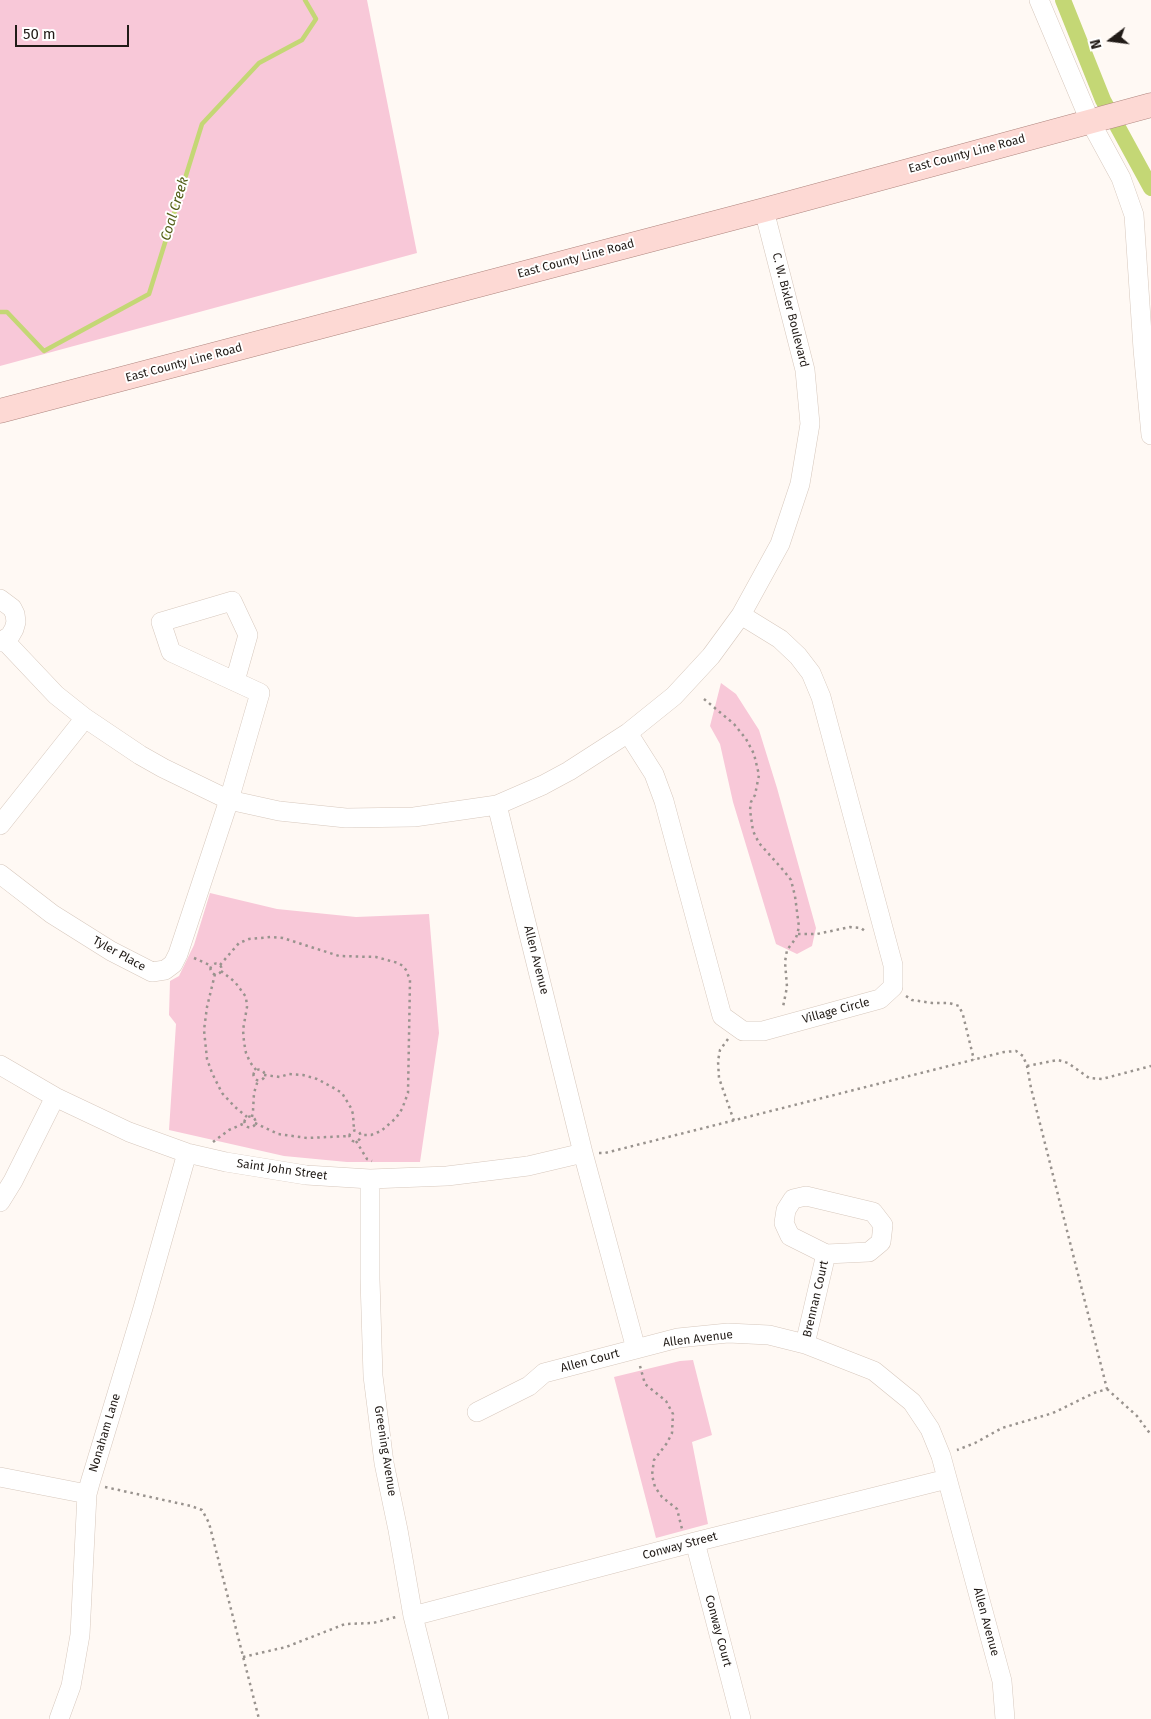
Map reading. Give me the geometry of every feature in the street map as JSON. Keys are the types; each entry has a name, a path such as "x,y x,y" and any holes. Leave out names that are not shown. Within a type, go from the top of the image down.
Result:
{"main road":[{"name":"East County Line Road","path":"0,411 764,210 1151,104"}],"street":[{"path":"1039,0 1091,121 1121,178 1134,215 1151,435"},
{"name":"C. W. Bixler Boulevard","path":"2,641 56,695 85,718 140,755 229,800 278,811 346,818 414,817 497,805 543,785 628,733 674,696 711,656 741,615 780,544 800,484 810,424 805,370 764,210"},
{"path":"2,598 12,608 16,622 14,629 2,641"},
{"path":"232,601 248,635 234,681 171,652 161,622 232,601"},
{"path":"741,615 780,639 798,656 811,674 821,697 894,965 893,987"},
{"name":"Tyler Place","path":"0,874 52,914 110,951 152,972 165,970 173,964 178,954 229,800 260,692 234,681"},
{"path":"0,825 85,718"},
{"path":"628,733 654,774 664,801 722,1016 736,1026"},
{"name":"Allen Avenue","path":"497,805 583,1153 636,1349 678,1338 728,1334 769,1335 805,1344 874,1371 912,1402 930,1429 941,1456 1002,1681 1005,1719"},
{"name":"Village Circle","path":"736,1026 743,1031 763,1031 880,999 893,987"},
{"name":"Saint John Street","path":"0,1065 55,1097 129,1132 187,1153 306,1174 376,1179 447,1176 528,1166 583,1153"},
{"path":"0,1202 13,1181 55,1097"},
{"name":"Nonaham Lane","path":"59,1719 71,1686 80,1635 88,1489 143,1308 187,1153"},
{"name":"Greening Avenue","path":"376,1179 370,1279 374,1376 384,1463 413,1614 439,1719"},
{"name":"Brennan Court","path":"806,1196 873,1212 883,1225 881,1242 869,1252 826,1254 790,1236 784,1223 786,1210 793,1199 806,1196"},
{"name":"Brennan Court","path":"805,1344 826,1254"},
{"name":"Allen Court","path":"477,1412 529,1386 544,1373 636,1349"},
{"path":"0,1477 88,1489"},
{"name":"Conway Street","path":"413,1614 947,1479"},
{"name":"Conway Court","path":"690,1543 741,1719"}],"path":[{"path":"704,699 734,724 746,739 754,754 759,776 750,810 753,831 759,843 791,880 799,919 798,934 787,950 785,962 787,987 783,1008"},
{"path":"798,934 816,934 850,927 860,928 867,932"},
{"path":"220,965 239,944 249,940 271,937 283,938 339,956 386,959 398,963 406,970 410,980 408,1093 402,1109 396,1118 381,1131 370,1135 361,1135 358,1131 354,1130"},
{"path":"215,974 211,971 211,967 215,964 220,965"},
{"path":"220,965 221,971 235,982 246,997 247,1007 243,1030 244,1042 246,1053 256,1070"},
{"path":"215,974 221,971"},
{"path":"215,974 204,1030 207,1059 222,1093 234,1107 247,1117 252,1117"},
{"path":"893,987 912,1000 949,1003 958,1006 964,1015 974,1060"},
{"path":"734,1121 719,1078 718,1061 720,1050 736,1026"},
{"path":"583,1153 605,1153 1004,1052 1016,1052 1023,1056 1027,1066 1107,1389 1137,1416 1151,1435"},
{"path":"1027,1066 1058,1060 1068,1062 1089,1078 1102,1079 1151,1066"},
{"path":"256,1070 263,1070 264,1075"},
{"path":"256,1070 254,1076 258,1080"},
{"path":"264,1075 280,1077 290,1074 303,1075 317,1079 342,1093 353,1114 354,1130 350,1136"},
{"path":"264,1075 263,1078 258,1080 254,1093 254,1112 252,1117 255,1123 278,1134 307,1138 350,1136"},
{"path":"245,1124 247,1117"},
{"path":"208,1158 211,1143 229,1130 245,1124 250,1127 255,1123"},
{"path":"356,1141 360,1139 361,1135"},
{"path":"350,1136 351,1139 356,1141 367,1159 382,1163 376,1179"},
{"path":"636,1349 646,1384 666,1401 674,1421 672,1433 667,1443 654,1460 652,1475 655,1486 662,1497 674,1506 679,1513 690,1543"},
{"path":"941,1456 975,1443 1002,1428 1053,1412 1107,1389"},
{"path":"88,1489 191,1506 202,1510 209,1523 259,1719"},
{"path":"243,1657 286,1647 345,1624 373,1623 413,1614"}],"shaded area":[{"path":"0,0 367,0 417,253 0,366"},
{"path":"721,683 736,694 759,730 777,788 816,928 812,946 797,954 776,944 733,802 720,744 710,726"},
{"path":"210,893 277,909 356,917 429,914 439,1033 420,1162 347,1162 284,1156 169,1130 176,1024 169,1015 170,981 179,976 194,945"},
{"path":"693,1360 712,1435 692,1442 708,1524 656,1538 614,1377 680,1361"}],"waterway":[{"name":"Coal Creek","path":"0,312 7,312 44,351 149,294 202,124 259,63 302,40 316,19 305,0"},
{"path":"1063,0 1103,100 1151,188"}]}
